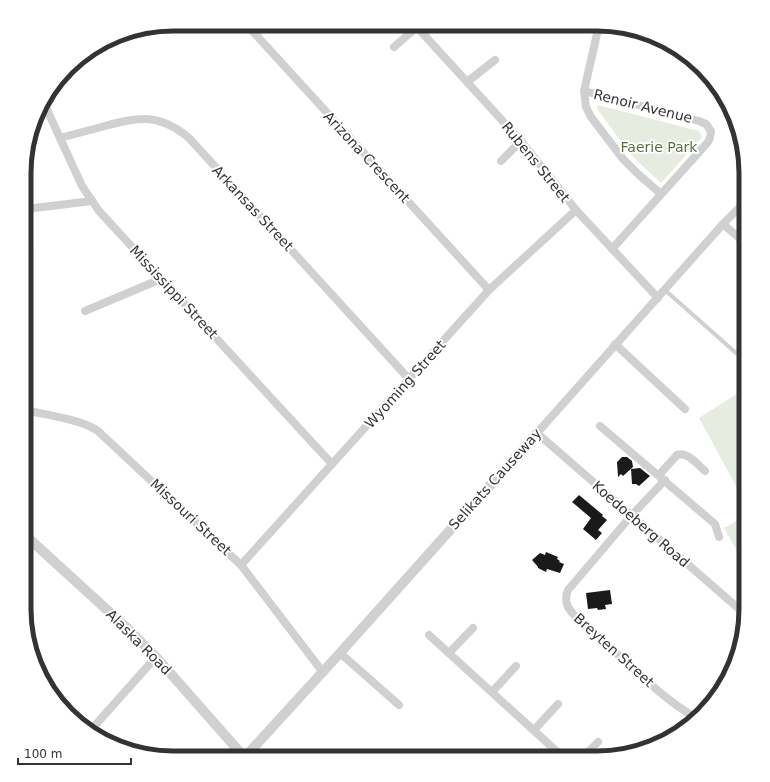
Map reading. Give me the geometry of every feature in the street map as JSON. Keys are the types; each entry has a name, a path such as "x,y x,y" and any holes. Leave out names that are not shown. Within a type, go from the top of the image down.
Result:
{"street":[{"name":"Arizona Crescent","path":"252,31 489,290"},
{"path":"394,47 411,31"},
{"name":"Rubens Street","path":"421,31 521,141 576,210 658,298"},
{"path":"598,31 584,91 586,107 595,123 630,166 661,194"},
{"path":"467,82 495,60"},
{"name":"Renoir Avenue","path":"584,91 689,118 706,124 711,135 708,142 612,249"},
{"name":"Mississippi Street","path":"47,108 82,186 92,201 332,464"},
{"name":"Arkansas Street","path":"60,138 136,119 158,120 176,128 188,138 409,378"},
{"path":"500,161 521,141"},
{"path":"31,208 92,201"},
{"name":"Selikats Causeway","path":"250,751 739,208"},
{"name":"Wyoming Street","path":"241,565 489,290 576,210"},
{"path":"723,224 739,238"},
{"path":"85,311 161,278"},
{"path":"615,344 685,408"},
{"name":"Missouri Street","path":"31,411 85,424 98,431 241,565 322,671"},
{"path":"600,426 715,524 719,537"},
{"name":"Koedoeberg Road","path":"536,433 739,609"},
{"path":"632,516 662,478 677,454 681,453 686,455 706,471"},
{"name":"Breyten Street","path":"632,516 568,590 566,595 566,603 572,612 596,635 669,699 692,715"},
{"name":"Alaska Road","path":"31,541 128,629 156,657 238,751"},
{"path":"449,653 473,628"},
{"path":"430,636 556,751"},
{"path":"340,653 399,705"},
{"path":"94,727 156,657"},
{"path":"492,692 516,666"},
{"path":"534,730 558,704"},
{"path":"589,751 598,742"}],"lane":[{"path":"665,290 736,353"}],"green space":[{"name":"Faerie Park","path":"598,105 699,131 702,137 661,183 631,155 597,109"},
{"path":"739,392 739,491 699,418"},
{"path":"739,520 739,555 724,528"}],"building":[{"path":"622,457 627,457 632,461 633,467 623,476 621,474 618,477 617,462"},
{"path":"640,468 650,476 639,486 632,484 631,469"},
{"path":"579,495 607,520 598,530 602,533 596,540 583,529 591,518 572,502"},
{"path":"546,552 558,557 557,559 560,561 559,562 564,564 560,573 547,569 546,572 538,568 532,560 540,553 545,555"},
{"path":"610,590 612,604 605,605 606,609 588,609 586,593"}]}
